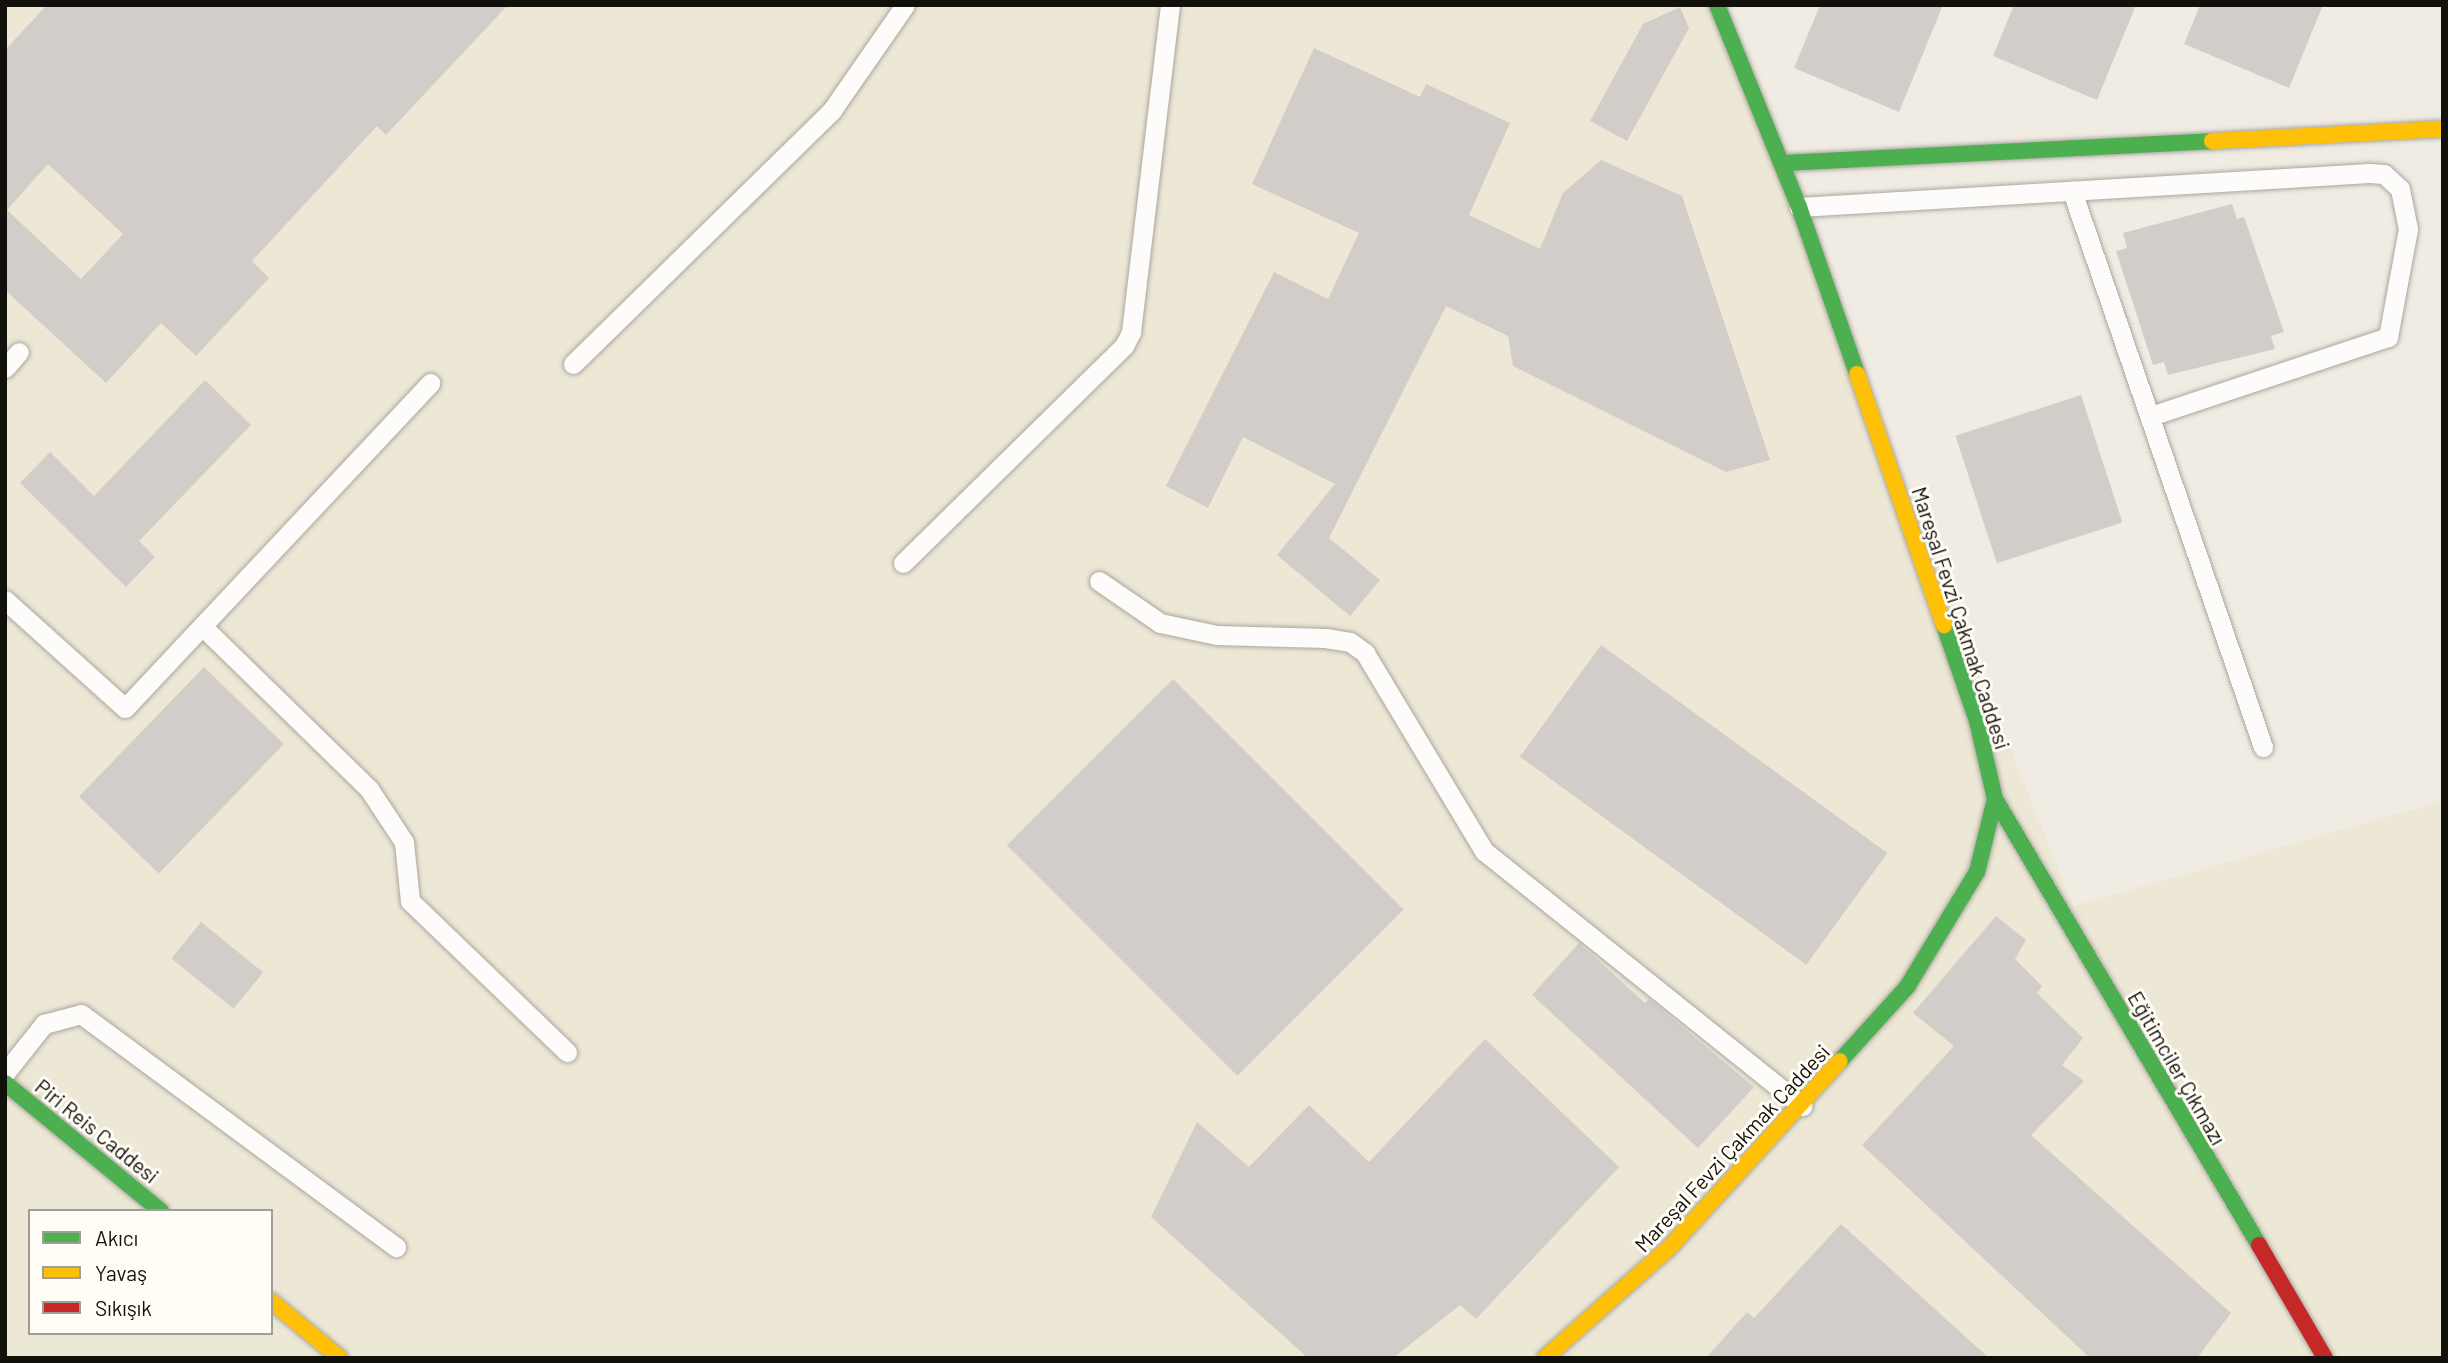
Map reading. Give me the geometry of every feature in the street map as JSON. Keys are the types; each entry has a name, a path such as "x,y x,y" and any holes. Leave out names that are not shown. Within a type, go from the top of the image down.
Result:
{"street":[{"name":"Mareşal Fevzi Çakmak Caddesi","path":"1547,1357 1670,1248 1802,1106 1907,987 1977,872 1995,799 1977,722 1799,208 1717,5"},
{"path":"1782,163 2443,129"},
{"name":"Eğitimciler Çıkmazı","path":"1995,799 2325,1358"},
{"name":"Piri Reis Caddesi","path":"5,1083 159,1209"},
{"path":"273,1303 340,1358"}],"lane":[{"path":"573,364 832,110 905,5"},
{"path":"903,563 1124,346 1131,332 1170,5"},
{"path":"1799,208 2369,173 2384,174 2400,189 2408,229 2388,337 2151,416"},
{"path":"2072,191 2263,747"},
{"path":"5,368 19,352"},
{"path":"5,600 125,708 430,383"},
{"path":"1099,581 1160,623 1217,635 1325,638 1350,642 1365,653 1484,851 1802,1106"},
{"path":"202,626 369,789 404,842 410,901 567,1052"},
{"path":"5,1073 44,1024 81,1014 396,1247"}],"shaded area":[{"path":"5,5 1716,5 2073,906 2443,801 2443,1358 5,1358"}],"building":[{"path":"47,5 508,5 386,135 377,126 252,261 269,278 196,356 161,323 106,383 5,290 5,50","holes":["48,164 123,234 81,279 7,210"]},
{"path":"1820,5 1943,5 1899,112 1794,68"},
{"path":"2014,5 2136,5 2097,100 1993,56"},
{"path":"2200,5 2323,5 2289,88 2184,44"},
{"path":"1680,7 1689,28 1627,141 1590,121 1643,24"},
{"path":"1314,48 1420,97 1426,84 1510,123 1469,215 1540,249 1563,193 1601,160 1682,196 1770,460 1726,472 1513,366 1508,336 1446,306 1329,538 1380,580 1350,616 1277,555 1335,484 1243,437 1208,508 1166,486 1274,272 1328,299 1359,233 1252,184"},
{"path":"2232,204 2237,219 2244,217 2284,332 2271,336 2275,349 2168,375 2164,362 2153,365 2116,251 2127,248 2123,233"},
{"path":"205,380 251,425 139,541 155,557 126,587 20,483 50,452 94,496"},
{"path":"2081,395 2122,522 1997,563 1955,436"},
{"path":"1601,645 1887,853 1806,965 1520,757"},
{"path":"204,667 284,744 159,874 79,796"},
{"path":"1173,679 1404,910 1237,1076 1007,845"},
{"path":"1996,916 2026,940 2015,959 2042,986 2037,993 2083,1038 2062,1065 2084,1081 2031,1135 2231,1313 2197,1358 2090,1358 1862,1145 1954,1046 1913,1013"},
{"path":"201,922 263,972 234,1009 171,959"},
{"path":"1579,943 1645,1003 1649,999 1754,1087 1698,1148 1532,995"},
{"path":"1485,1039 1619,1167 1476,1319 1460,1305 1393,1358 1308,1358 1151,1217 1197,1122 1249,1167 1309,1105 1369,1162"},
{"path":"1841,1224 1989,1358 1706,1358 1747,1312 1754,1318"}],"traffic: fast":[{"path":"1717,5 1799,207 1857,374"},
{"path":"1782,163 2212,141"},
{"path":"1840,1061 1907,987 1977,872 1995,799 1977,721 1944,625"},
{"path":"1995,799 2259,1245"},
{"path":"5,1083 159,1209"}],"traffic: slow":[{"path":"2212,141 2443,129"},
{"path":"1857,374 1944,625"},
{"path":"1545,1358 1669,1248 1840,1061"},
{"path":"273,1303 340,1358"}],"traffic: jam":[{"path":"2259,1245 2325,1358"}]}
